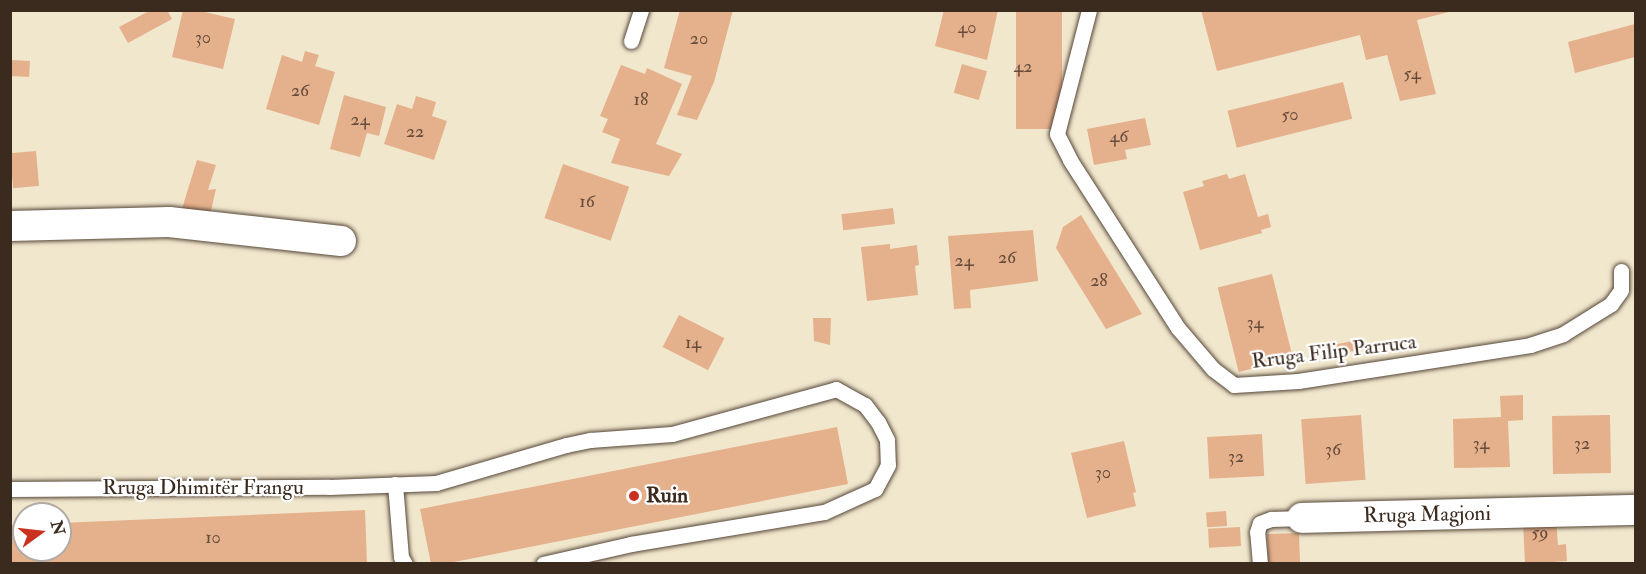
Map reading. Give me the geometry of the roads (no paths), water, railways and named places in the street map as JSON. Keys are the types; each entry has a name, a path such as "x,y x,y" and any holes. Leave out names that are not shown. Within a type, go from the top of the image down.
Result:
{"street":[{"path":"10,226 169,222 341,240"},
{"name":"Rruga Magjoni","path":"1302,518 1635,510"}],"lane":[{"path":"631,41 641,10"},
{"name":"Rruga Filip Parruca","path":"1089,10 1057,134 1070,160 1178,328 1214,369 1234,385 1298,381 1530,345 1563,334 1611,304 1621,290 1621,271"},
{"name":"Rruga Dhimitër Frangu","path":"10,489 329,487 436,483 590,440 672,434 836,388 865,405 878,422 887,440 888,465 875,489 824,512 631,544 543,564"},
{"path":"394,484 401,557 405,564"},
{"name":"Rruga Magjoni","path":"1260,564 1257,532 1260,523 1271,519 1302,518"}],"place":[{"name":"Ruin","path":"634,496"}]}
